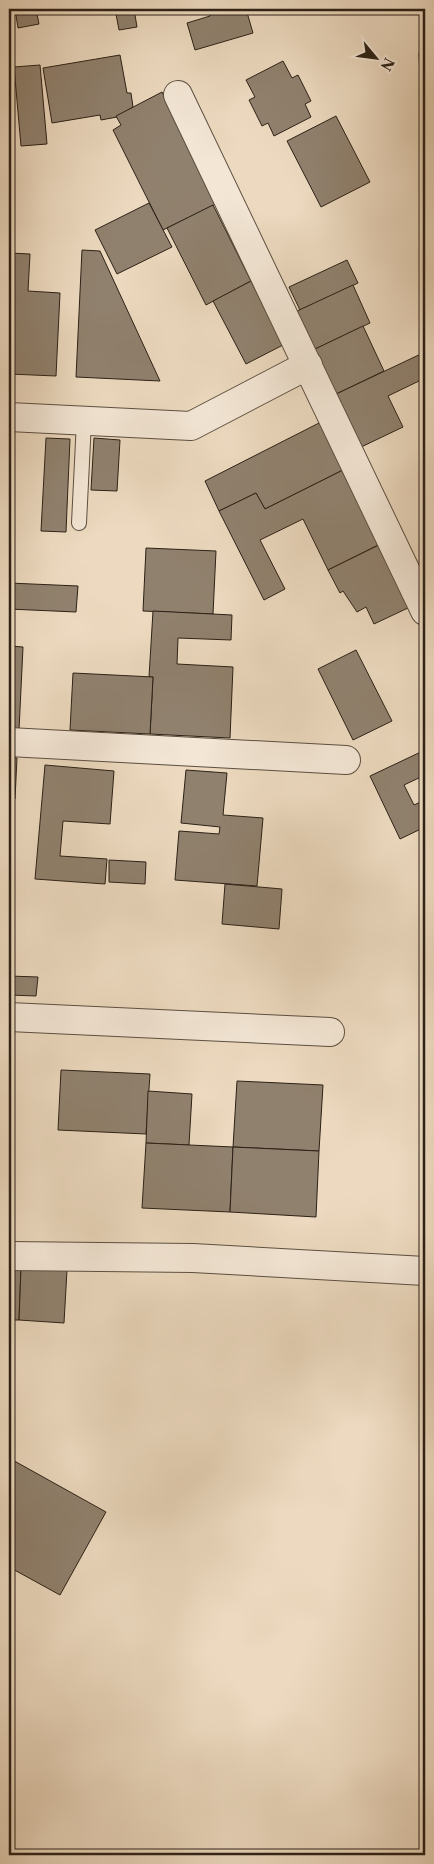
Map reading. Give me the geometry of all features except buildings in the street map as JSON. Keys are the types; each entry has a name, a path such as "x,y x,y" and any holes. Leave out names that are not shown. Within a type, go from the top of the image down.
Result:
{"street":[{"path":"178,95 425,611"},
{"path":"9,417 191,426 308,365"},
{"path":"9,742 346,760"},
{"path":"9,1017 330,1032"},
{"path":"9,1256 193,1258 425,1271"}],"lane":[{"path":"79,523 84,421"}]}
